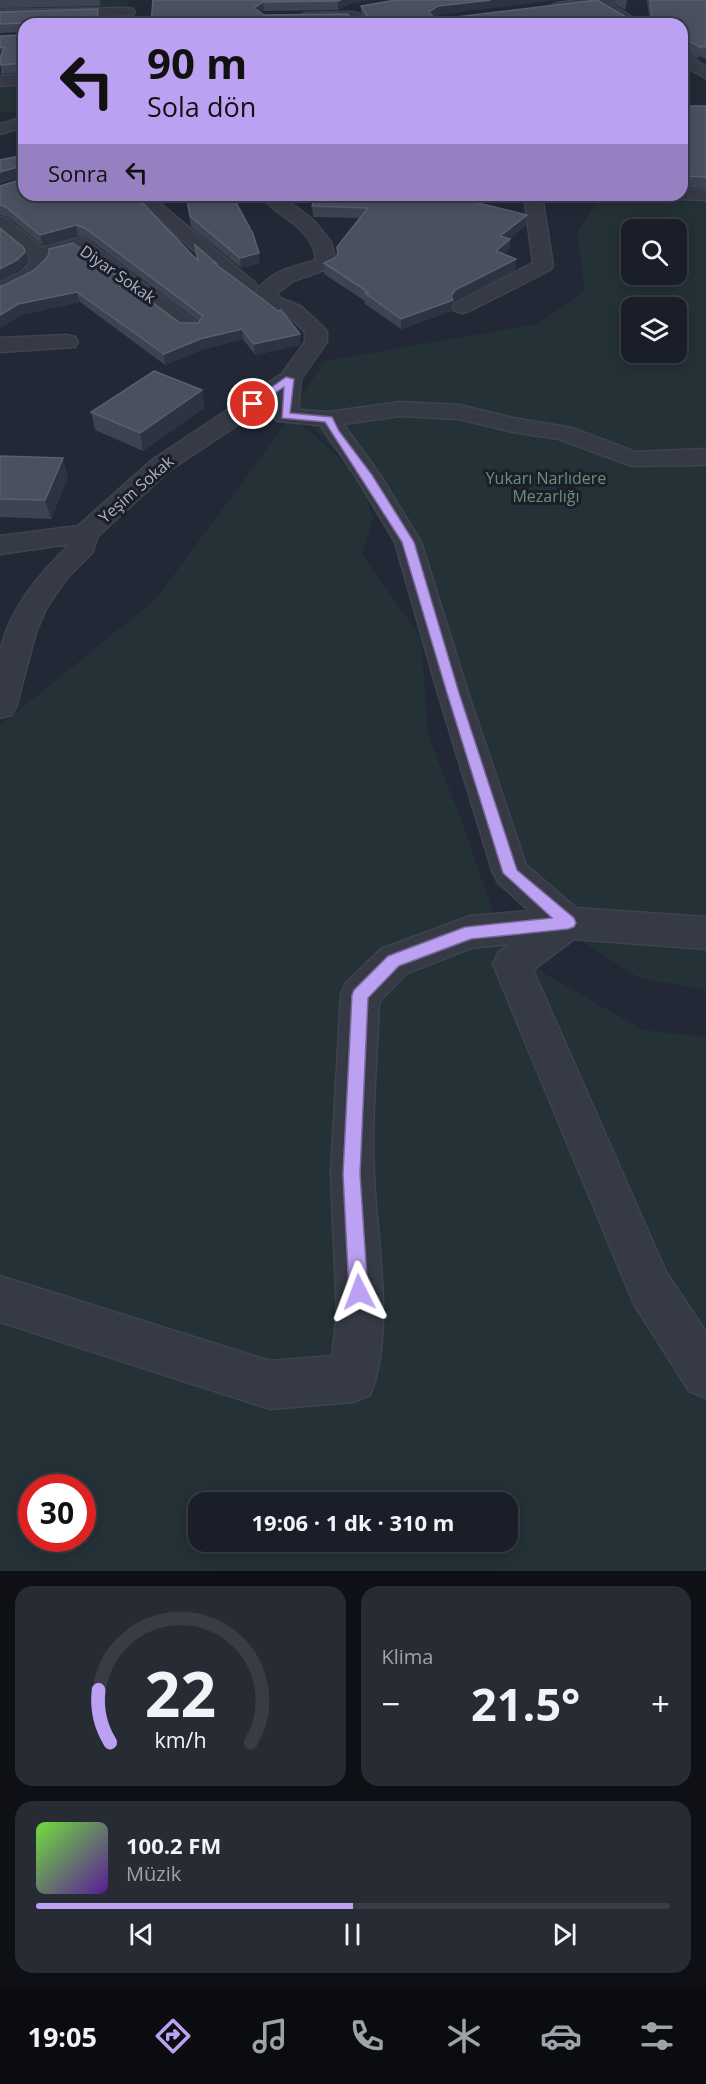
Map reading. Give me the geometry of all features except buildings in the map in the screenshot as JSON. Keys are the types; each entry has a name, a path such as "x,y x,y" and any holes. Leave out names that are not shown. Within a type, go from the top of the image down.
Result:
{"street":[{"path":"538,9 601,0 627,18"},
{"path":"342,16 364,6"},
{"path":"0,14 130,12"},
{"path":"286,17 354,16 355,18"},
{"path":"688,58 706,52"},
{"path":"688,62 706,74"},
{"path":"0,81 18,80"},
{"path":"0,131 18,124"},
{"path":"0,131 18,135"},
{"path":"688,195 706,195"},
{"path":"146,201 248,287"},
{"path":"275,201 321,239 327,252 326,264 297,272 272,283 266,292 272,302 295,311 316,331 316,342 290,379 285,416 329,420 400,409 459,412 513,425 564,433 632,459 706,456"},
{"path":"462,307 543,266 533,201"},
{"path":"0,223 38,255 40,263 34,273 0,290"},
{"name":"Diyar Sokak","path":"38,255 79,244 191,327"},
{"path":"0,345 67,342"},
{"name":"Yeşim Sokak","path":"0,545 86,533 161,465 290,379"},
{"path":"329,420 334,431 367,475 408,542 453,693 511,873 568,923"},
{"path":"0,707 21,632 33,608 56,573 82,547 86,533"},
{"path":"568,923 512,964 650,1288 706,1374"},
{"path":"0,1299 270,1385 353,1378 360,1316 352,1174 360,995 394,961 470,932 568,923 706,933"}],"green space":[{"path":"3,0 129,0 124,10 0,12 0,4"},
{"path":"18,85 18,112 0,113 0,86"},
{"name":"Yukarı Narlıdere Mezarlığı","path":"596,201 706,202 706,990 639,978 495,885 435,663 398,548 363,485 373,519 362,554 421,638 428,735 466,832 506,951 643,1030 706,1037 706,1571 0,1571 0,725 155,600 292,415 336,455 362,485 351,464 292,410 325,361 537,324 585,291 577,233"}],"route":[{"path":"253,404 290,379 285,416 329,420 334,431 367,475 408,542 453,693 511,873 568,923 470,932 394,961 360,995 352,1174 359,1292"}]}
